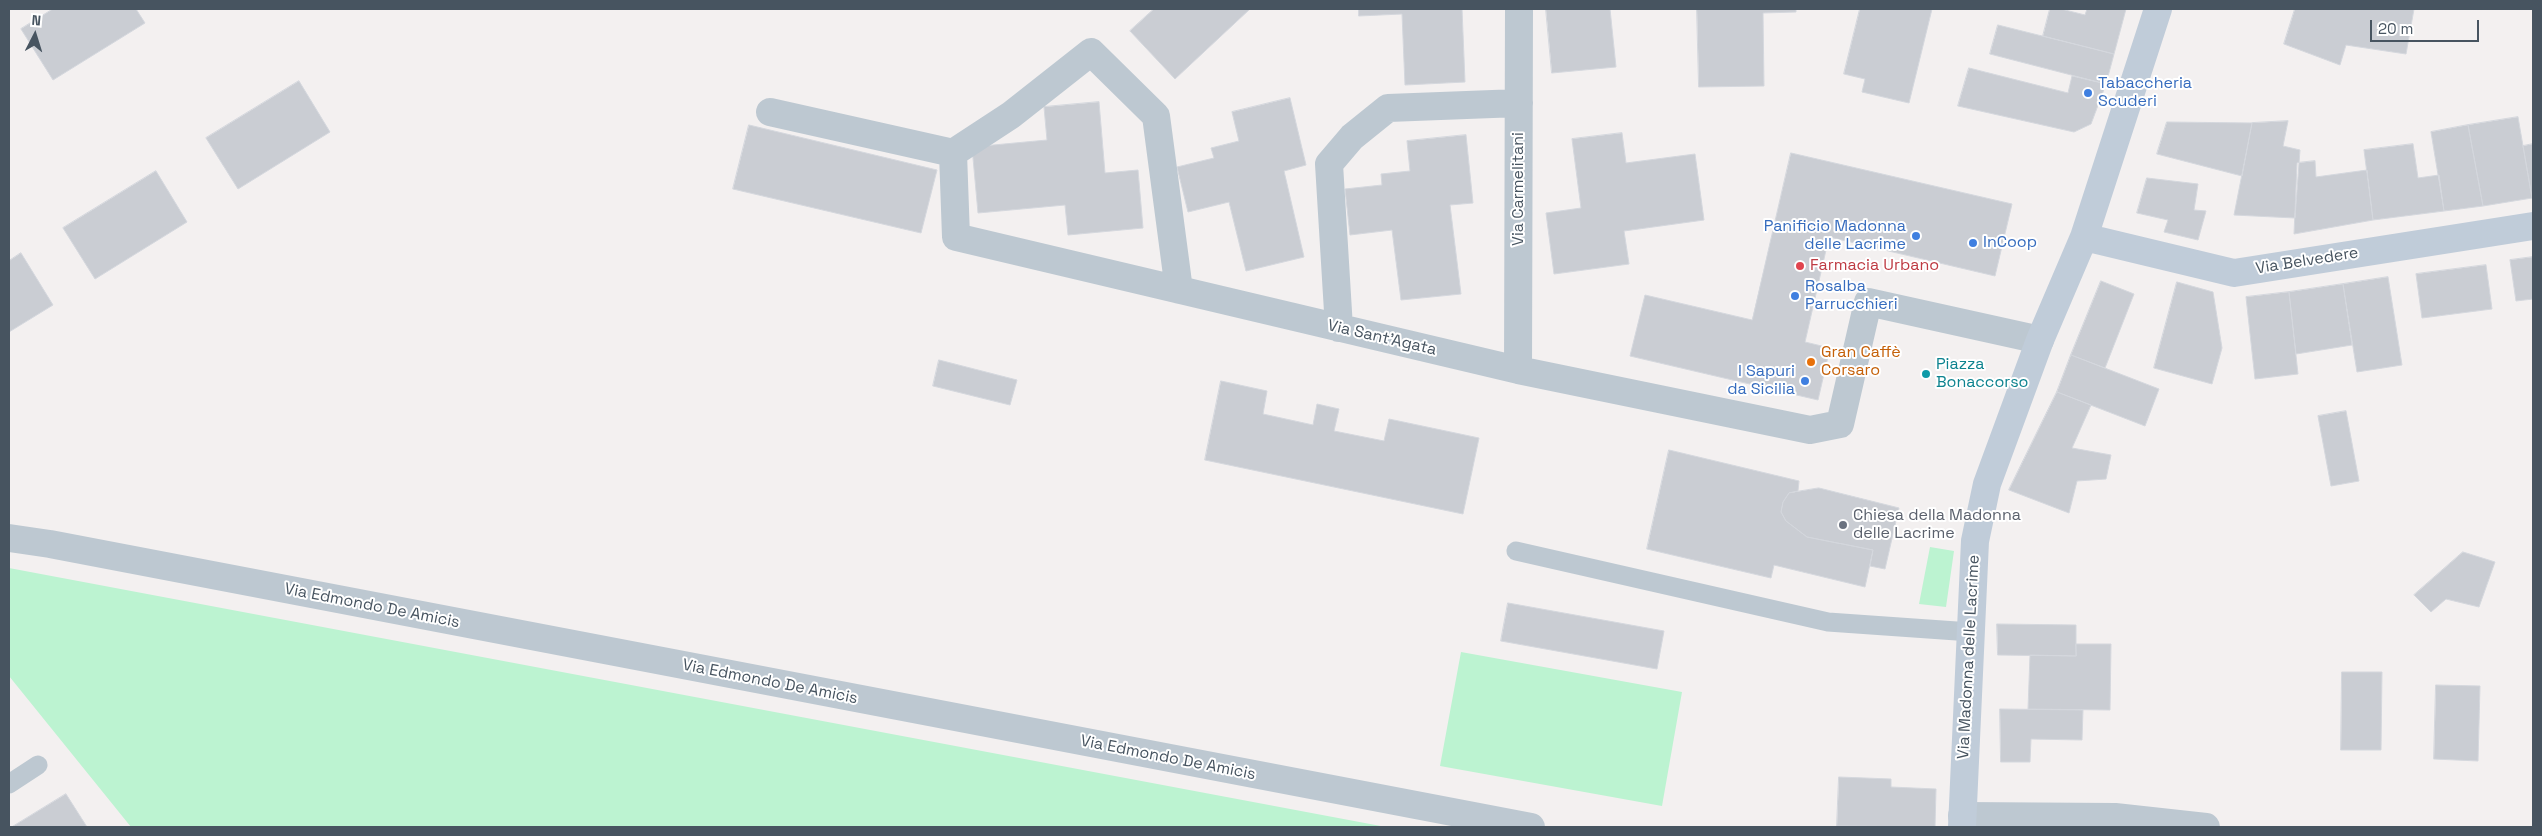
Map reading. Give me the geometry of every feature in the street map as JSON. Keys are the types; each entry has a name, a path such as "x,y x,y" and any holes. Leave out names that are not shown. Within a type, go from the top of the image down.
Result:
{"main road":[{"name":"Via Madonna delle Lacrime","path":"1962,822 1975,541 1987,484 2040,340 2084,236 2158,9"},
{"name":"Via Belvedere","path":"2084,236 2234,273 2533,226"}],"street":[{"name":"Via Carmelitani","path":"1518,370 1519,9"},
{"path":"770,112 953,153 1011,115 1091,52 1156,116 1179,290"},
{"path":"1339,328 1330,164 1352,137 1388,108 1519,103"},
{"name":"Via Sant'Agata","path":"953,153 956,237 1518,370 1810,430 1840,424 1868,302 2040,340"},
{"name":"Via Edmondo De Amicis","path":"9,538 50,544 1532,827"},
{"path":"1962,822 2115,817 2206,827"}],"lane":[{"path":"1516,551 1828,622 1971,632"},
{"path":"9,784 38,765"}],"green space":[{"path":"1930,547 1954,551 1946,607 1919,604"},
{"path":"9,568 1386,827 131,827 9,676"},
{"path":"1461,652 1682,692 1662,806 1440,766"}],"building":[{"path":"53,9 136,9 145,23 53,80 21,29"},
{"path":"1154,9 1250,9 1175,79 1130,31"},
{"path":"1359,9 1462,9 1465,82 1405,85 1402,14 1359,16"},
{"path":"1546,9 1610,9 1616,67 1552,73"},
{"path":"1697,9 1796,9 1796,12 1763,13 1764,86 1699,87"},
{"path":"1860,9 1932,9 1909,103 1862,92 1865,79 1844,74"},
{"path":"2050,9 2061,9 2085,15 2087,9 2126,9 2114,54 2043,36"},
{"path":"2295,9 2414,9 2406,54 2346,45 2340,65 2284,44"},
{"path":"1998,25 2114,54 2106,84 1990,54"},
{"path":"1969,68 2068,93 2072,76 2106,84 2091,124 2074,132 1958,106"},
{"path":"299,81 330,132 238,189 206,138"},
{"path":"1290,98 1306,165 1284,171 1304,257 1246,271 1229,202 1188,212 1177,167 1214,158 1211,148 1239,141 1232,112"},
{"path":"1099,102 1105,173 1138,170 1143,228 1068,235 1065,205 978,213 972,147 1047,140 1044,107"},
{"path":"2518,117 2532,198 2483,206 2468,125"},
{"path":"2288,121 2283,146 2300,150 2295,218 2234,215 2252,123"},
{"path":"2167,122 2252,123 2242,176 2157,154"},
{"path":"749,125 937,170 921,233 733,189"},
{"path":"2468,125 2483,206 2444,211 2431,132"},
{"path":"1622,133 1626,163 1695,154 1704,220 1624,231 1629,264 1554,274 1546,213 1581,208 1572,139"},
{"path":"1466,135 1473,203 1450,205 1461,294 1401,300 1392,230 1350,235 1345,189 1382,185 1381,174 1410,171 1407,141"},
{"path":"2413,144 2418,178 2439,175 2444,211 2373,220 2364,150"},
{"path":"2533,144 2533,198 2532,198 2523,146"},
{"path":"1791,153 2012,204 1995,276 1829,237 1805,342 1830,348 1818,400 1630,356 1645,295 1752,320"},
{"path":"2315,161 2316,177 2367,170 2373,220 2294,234 2297,163"},
{"path":"156,171 187,222 95,279 63,228"},
{"path":"2147,178 2198,184 2194,210 2206,211 2198,240 2164,232 2168,220 2137,213"},
{"path":"21,253 53,305 9,332 9,261"},
{"path":"2533,257 2533,299 2516,301 2510,260"},
{"path":"2486,265 2492,309 2422,318 2416,274"},
{"path":"2388,277 2402,365 2357,372 2343,284"},
{"path":"2101,281 2134,294 2105,368 2071,355"},
{"path":"2177,282 2213,292 2222,348 2212,384 2154,368"},
{"path":"2343,284 2352,345 2296,354 2289,292"},
{"path":"2289,292 2298,374 2255,379 2246,297"},
{"path":"2071,355 2159,389 2145,426 2057,392"},
{"path":"939,360 1017,380 1010,405 933,386"},
{"path":"1221,381 1267,391 1263,414 1313,425 1317,404 1339,409 1334,431 1384,441 1389,419 1479,438 1463,514 1205,460"},
{"path":"2057,392 2091,405 2072,448 2111,455 2106,479 2077,481 2069,513 2009,490"},
{"path":"2346,411 2359,481 2331,486 2318,416"},
{"path":"1669,450 1799,481 1798,491 1789,493 1783,502 1781,512 1786,521 1807,537 1873,550 1865,587 1774,565 1771,578 1647,549"},
{"name":"Chiesa della Madonna delle Lacrime","path":"1819,488 1899,508 1885,569 1870,566 1873,550 1807,537 1786,521 1781,512 1783,502 1789,493"},
{"path":"2463,552 2495,562 2479,607 2446,599 2431,612 2414,595"},
{"path":"1508,603 1664,631 1657,669 1501,641"},
{"path":"1997,624 2076,625 2076,656 1998,655"},
{"path":"2076,644 2111,644 2110,710 2028,709 2030,655 2076,656"},
{"path":"2342,672 2382,672 2381,750 2341,750"},
{"path":"2436,685 2480,686 2478,761 2434,759"},
{"path":"2000,709 2083,710 2082,740 2031,739 2030,762 2001,762"},
{"path":"1839,777 1891,779 1891,787 1936,789 1935,827 1837,826"},
{"path":"66,794 87,827 12,827"}],"place":[{"name":"Tabaccheria Scuderi","path":"2088,93"},
{"name":"Panificio Madonna delle Lacrime","path":"1916,236"},
{"name":"InCoop","path":"1973,243"},
{"name":"Farmacia Urbano","path":"1800,266"},
{"name":"Rosalba Parrucchieri","path":"1795,296"},
{"name":"Gran Caffè Corsaro","path":"1811,362"},
{"name":"Piazza Bonaccorso","path":"1926,374"},
{"name":"I Sapuri da Sicilia","path":"1805,381"},
{"name":"Chiesa della Madonna delle Lacrime","path":"1843,525"}]}
